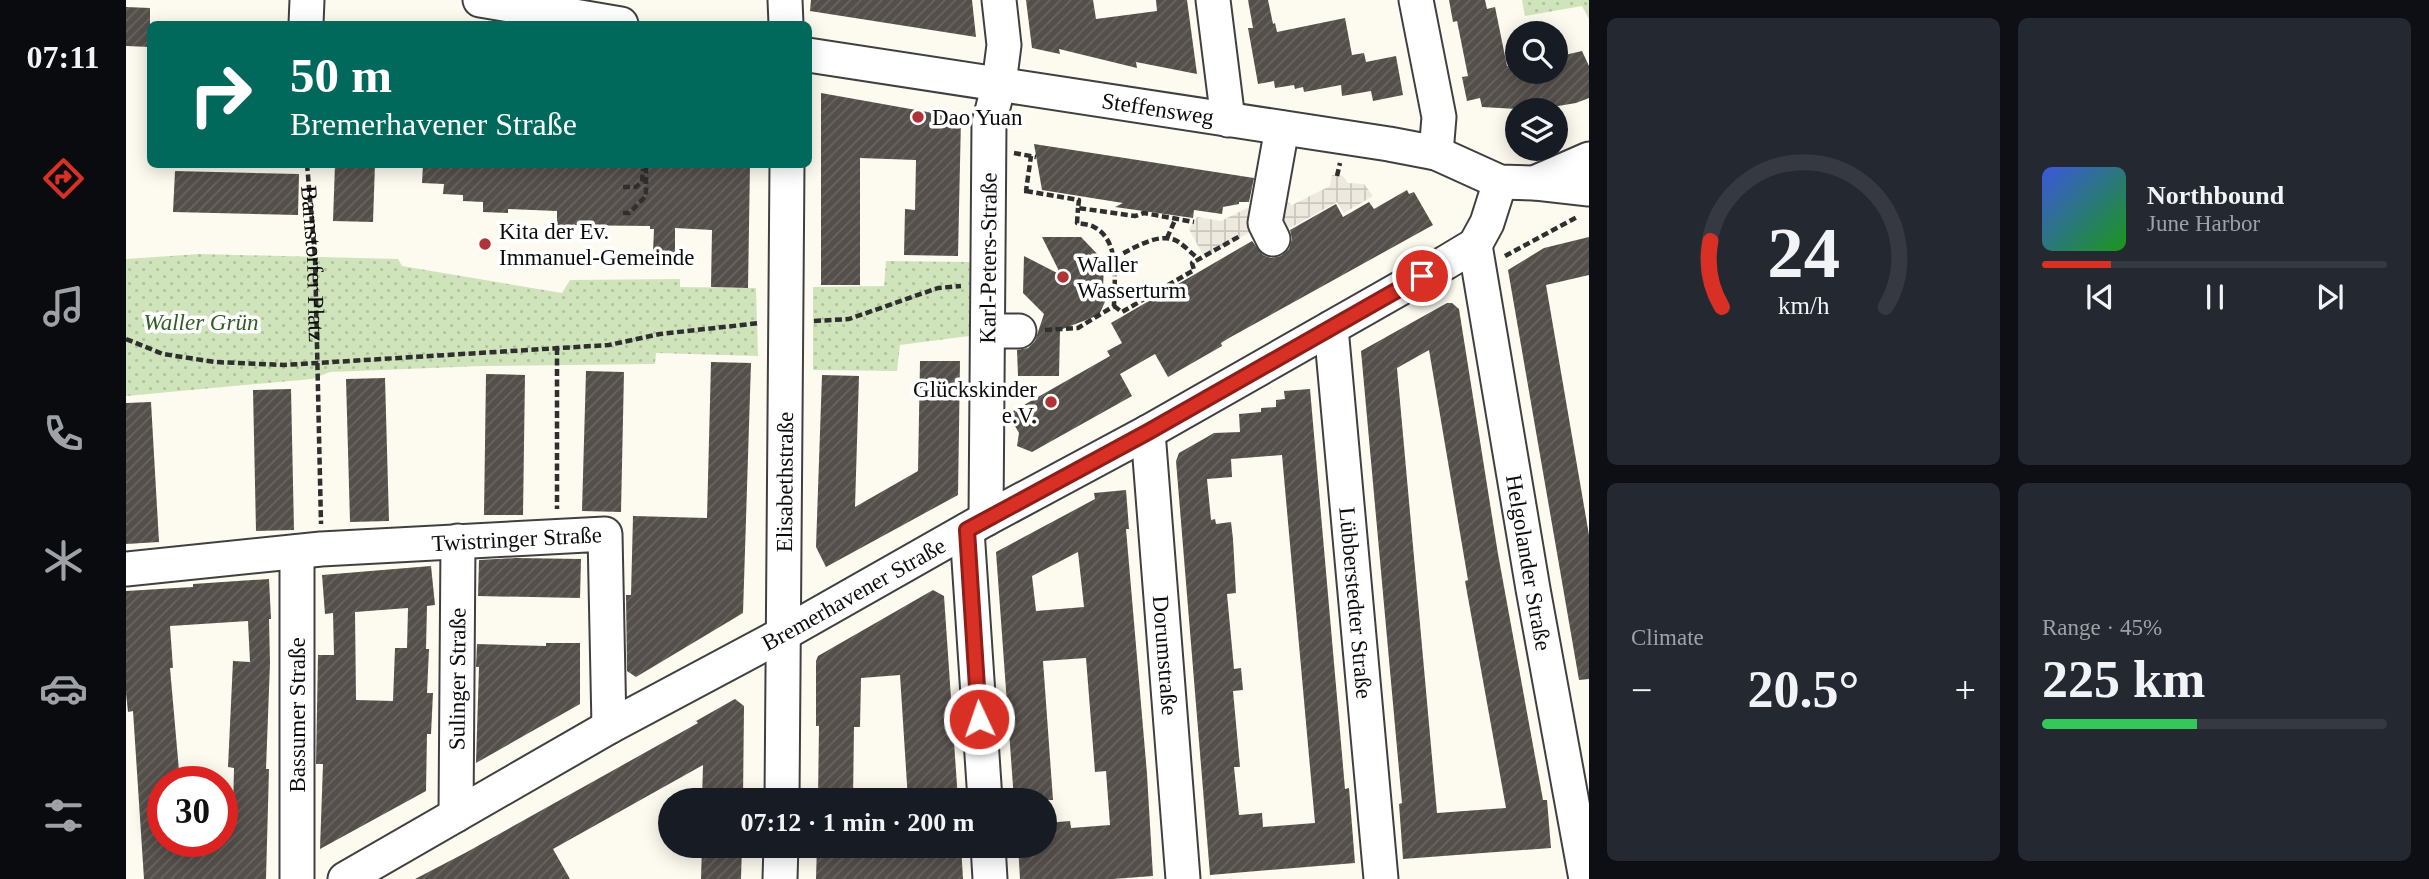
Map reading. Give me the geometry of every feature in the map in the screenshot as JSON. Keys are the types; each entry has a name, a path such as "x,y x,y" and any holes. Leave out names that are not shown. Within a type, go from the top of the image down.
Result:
{"street":[{"path":"306,21 307,0"},
{"path":"474,21 479,0 600,21"},
{"path":"785,0 786,21"},
{"name":"Karl-Peters-Straße","path":"985,788 977,524 1004,331 989,283 989,123 999,84 1004,45 999,0"},
{"path":"1213,0 1228,120"},
{"path":"1416,0 1439,117 1436,153"},
{"name":"Steffensweg","path":"812,56 1436,153 1500,182"},
{"path":"1269,231 1282,128"},
{"path":"1534,183 1589,159"},
{"name":"Elisabethstraße","path":"782,788 787,168"},
{"path":"1477,257 1500,182 1534,183 1588,200"},
{"name":"Bremerhavener Straße","path":"345,879 609,727 785,634 1331,328 1477,257"},
{"name":"Helgolander Straße","path":"1477,257 1533,589 1586,879"},
{"name":"Lübberstedter Straße","path":"1331,328 1381,879"},
{"name":"Dorumstraße","path":"1148,432 1183,879"},
{"name":"Twistringer Straße","path":"126,569 309,550 605,534 609,727"},
{"name":"Sulinger Straße","path":"456,816 458,541"},
{"name":"Bassumer Straße","path":"297,879 309,550"},
{"path":"780,879 781,858"},
{"path":"989,858 990,879"}],"path":[{"name":"Barnstorfer Platz","path":"307,168 315,257 318,362"},
{"path":"624,187 636,187 642,181 644,168"},
{"path":"623,213 629,213 646,196 644,168"},
{"path":"1026,191 1079,200 1077,223 1094,227 1105,238 1114,258 1114,306"},
{"path":"1477,257 1588,200"},
{"path":"1078,208 1135,216 1144,213 1194,222"},
{"path":"1167,238 1176,218"},
{"path":"1114,306 1122,312 1194,270 1192,263 1199,259 1269,231"},
{"path":"1114,258 1150,241 1167,238 1177,241 1199,259"},
{"path":"126,340 163,354 215,362 284,365 609,345 660,334 849,319 938,288 989,283"},
{"path":"1004,331 1078,328 1114,306"},
{"path":"557,348 557,536"},
{"path":"309,550 318,362"}],"green space":[{"path":"1522,0 1589,0 1589,19 1582,6 1525,16"},
{"name":"Waller Grün","path":"200,254 398,259 402,266 562,293 570,280 680,279 680,287 756,288 758,356 656,353 655,364 482,366 330,372 312,379 126,396 126,259"},
{"path":"886,261 970,262 969,336 900,345 897,371 813,370 813,287 884,286"}],"shaded area":[{"path":"1332,175 1343,176 1348,183 1364,184 1373,196 1344,213 1337,202 1279,234 1256,229 1204,257 1189,229 1197,217 1221,221 1261,201 1278,197 1292,205 1330,186"}],"building":[{"path":"811,0 972,0 976,37 810,11"},
{"path":"1026,0 1093,0 1096,19 1157,11 1156,0 1187,0 1197,74 1136,62 1137,68 1059,49 1060,54 1032,48"},
{"path":"1248,0 1268,0 1277,32 1345,18 1352,55 1364,53 1366,62 1396,56 1403,95 1373,101 1371,91 1342,96 1341,85 1304,92 1303,87 1295,89 1294,85 1275,88 1274,81 1258,84 1248,28 1253,28"},
{"path":"1449,0 1485,0 1487,9 1495,7 1505,56 1505,84 1568,84 1568,54 1582,51 1589,66 1589,98 1568,104 1568,98 1505,98 1505,108 1482,107 1480,98 1467,101 1462,77 1468,76 1457,21 1453,22"},
{"path":"126,7 150,8 147,47 126,46"},
{"path":"821,93 961,118 958,256 904,255 905,209 915,210 916,160 860,158 860,285 821,285"},
{"path":"1034,144 1254,178 1249,202 1223,207 1222,214 1194,210 1193,218 1115,207 1123,203 1042,190"},
{"path":"335,168 375,168 373,222 333,221"},
{"path":"423,168 750,168 748,288 711,287 712,230 675,228 675,252 653,252 654,229 650,229 650,226 557,225 557,211 508,209 508,213 483,212 483,202 463,201 463,195 443,194 444,184 422,183"},
{"path":"175,171 299,174 298,215 173,212"},
{"path":"1407,190 1409,194 1414,192 1433,225 1229,338 1221,343 1222,346 1168,377 1155,354 1120,374 1132,396 1032,452 1017,446 1019,433 1008,414 1110,356 1107,351 1122,343 1111,323 1252,241 1263,255 1271,258 1281,256 1289,249 1292,239 1290,230 1336,204 1343,217 1369,202 1374,209"},
{"name":"Waller Wasserturm","path":"1042,237 1081,237 1104,261 1103,291 1109,293 1099,315 1060,330 1059,376 1018,376 1017,350 1028,348 1035,341 1044,314 1023,293 1024,256 1061,275"},
{"path":"1589,237 1589,275 1546,285 1589,535 1589,679 1579,680 1508,270 1544,248"},
{"path":"1447,303 1452,303 1459,309 1498,554 1543,800 1547,800 1551,848 1403,859 1399,804 1402,803 1361,351","holes":["1429,350 1468,580 1465,581 1506,808 1437,813 1397,368"]},
{"path":"920,361 960,361 958,495 826,567 816,547 822,375 859,376 855,507 918,471"},
{"path":"711,362 751,363 743,613 636,677 627,671 626,595 631,595 633,516 707,518"},
{"path":"586,371 624,372 621,512 582,511"},
{"path":"486,374 525,375 523,515 484,515"},
{"path":"385,378 389,521 350,522 346,379"},
{"path":"291,389 294,530 256,531 253,390"},
{"path":"1310,389 1345,789 1349,788 1355,863 1210,875 1176,461 1179,453 1214,433 1240,432 1239,414 1261,412 1261,408 1276,407 1276,400 1285,399 1284,391","holes":["1282,455 1315,823 1263,827 1262,813 1239,815 1234,767 1240,767 1233,691 1243,690 1241,668 1234,669 1227,594 1236,593 1233,539 1231,522 1216,524 1215,519 1211,520 1207,479 1232,477 1231,459"]},
{"path":"151,402 159,542 126,544 126,403"},
{"path":"1126,490 1129,529 1126,529 1153,876 1020,879 1019,858 1057,858 1057,822 1070,821 1071,828 1110,825 1106,771 1095,772 1086,658 1043,661 1052,788 1013,788 996,552 1095,499 1094,493","holes":["1078,552 1084,607 1036,611 1032,576"]},
{"path":"581,559 580,598 478,596 479,560"},
{"path":"431,566 435,605 427,606 427,693 433,693 431,734 427,734 426,791 320,849 323,764 316,764 318,655 334,655 333,613 325,614 322,575","holes":["408,608 407,648 395,648 393,701 356,700 355,612"]},
{"path":"269,579 271,619 266,769 269,769 266,879 144,879 133,711 128,712 126,693 126,591 193,587 193,584","holes":["248,621 250,662 233,661 228,766 238,766 238,857 147,857 147,766 179,766 170,668 173,668 170,626"]},
{"path":"933,590 944,596 957,788 907,788 900,675 861,678 860,727 854,727 853,788 818,788 818,656"},
{"path":"546,643 580,643 580,704 476,763 479,667 476,667 477,644 546,646"},
{"path":"735,699 744,706 743,788 702,788 703,765 658,788 553,849 570,879 415,879 698,723 696,721"},
{"path":"702,858 742,858 741,879 701,879"},
{"path":"817,858 962,858 963,879 816,879"}],"place":[{"name":"Dao Yuan","path":"918,117"},
{"name":"Kita der Ev. Immanuel-Gemeinde","path":"485,244"},
{"name":"Waller Wasserturm","path":"1063,277"},
{"name":"Glückskinder e.V.","path":"1051,402"}],"route":[{"path":"979,719 967,530 1148,432 1422,276"}]}
